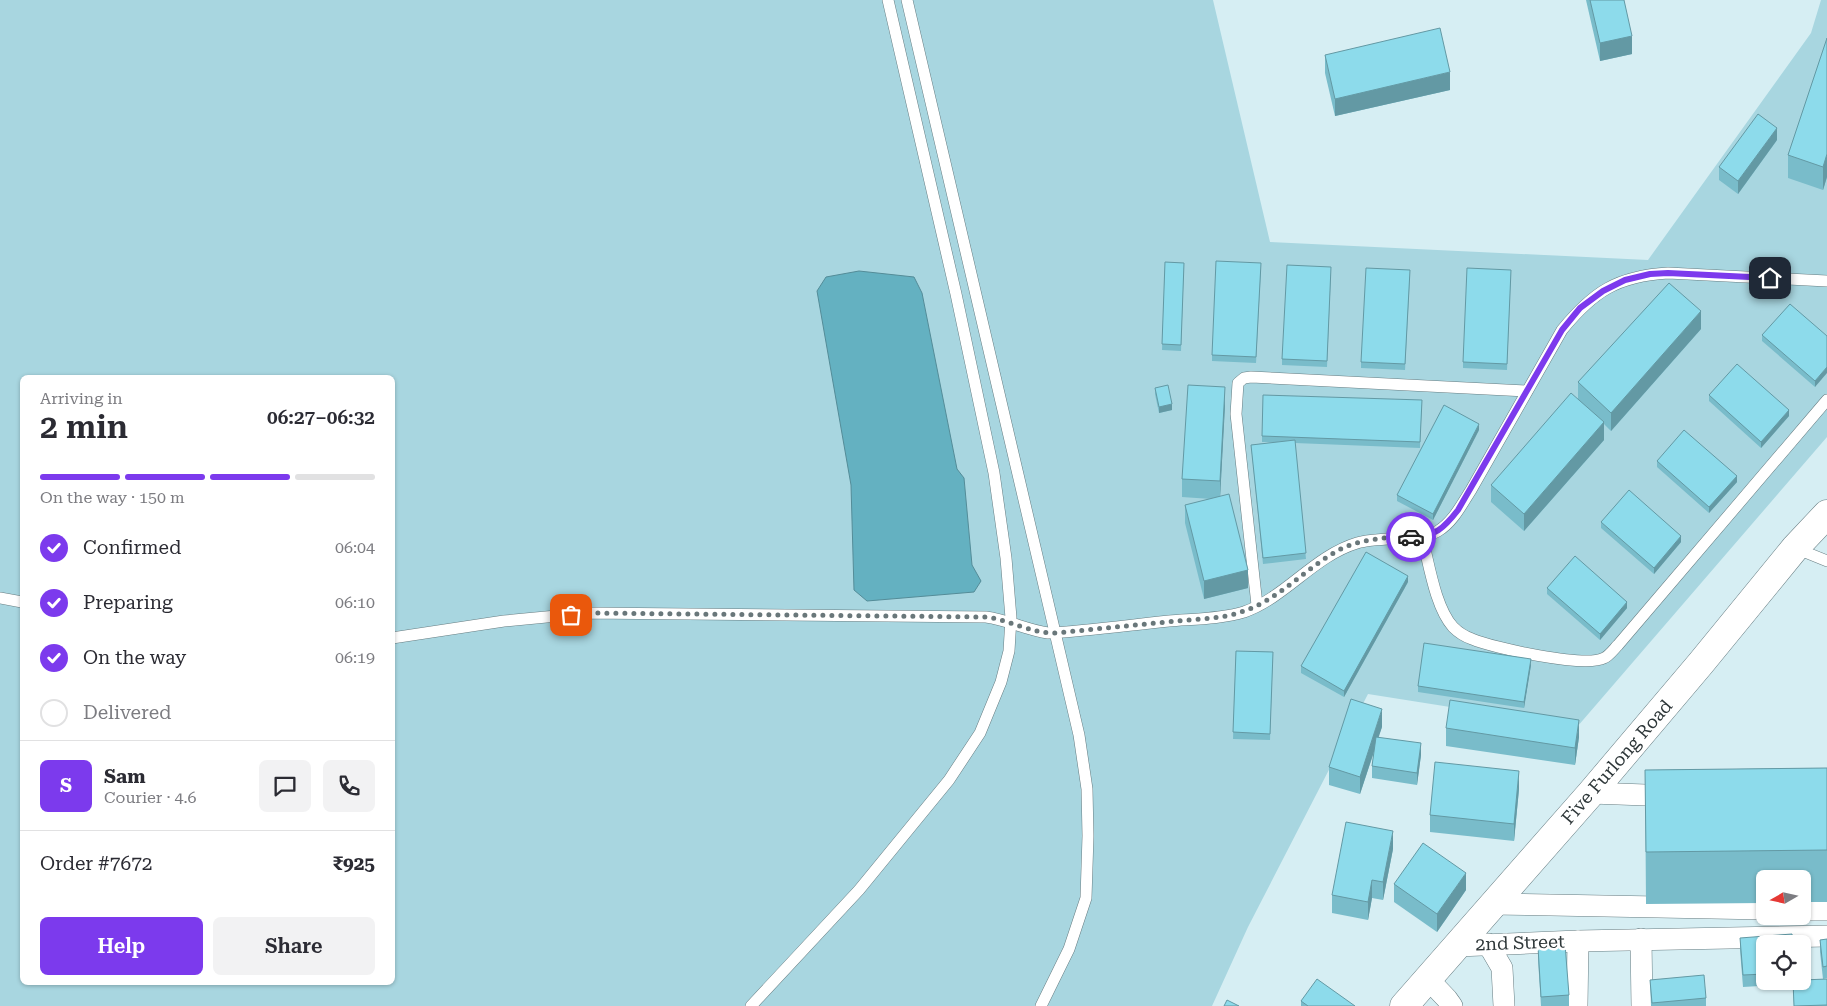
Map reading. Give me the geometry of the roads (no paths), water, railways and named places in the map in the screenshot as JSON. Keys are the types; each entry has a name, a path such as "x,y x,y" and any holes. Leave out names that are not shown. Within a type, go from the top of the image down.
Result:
{"main road":[{"name":"Five Furlong Road","path":"1404,1006 1429,980 1591,793 1795,548 1827,514"}],"street":[{"path":"1591,793 1688,796"},
{"path":"1494,904 1756,909"},
{"path":"1811,910 1827,910"},
{"path":"1578,941 1827,936"},
{"path":"1641,940 1642,1006"},
{"name":"2nd Street","path":"1457,946 1578,941 1577,1006"},
{"path":"1488,944 1502,968 1504,1006"},
{"path":"1429,980 1452,1006"}],"lane":[{"path":"751,1006 859,890 949,780 980,733 1001,682 1009,650 1011,622 1006,558 994,473 956,294 888,0"},
{"path":"907,0 1079,734 1087,790 1086,898 1069,949 1041,1006"},
{"path":"395,638 504,621 588,613 986,617 1011,622 1037,631 1055,633 1225,616 1244,612 1284,589 1337,551 1357,543 1381,538 1422,537 1438,532 1447,525 1458,510 1562,330 1580,308 1603,291 1625,280 1650,274 1668,273 1827,281"},
{"path":"1257,606 1236,414 1238,383 1244,378 1527,391"},
{"path":"1422,537 1441,608 1454,627 1461,633 1472,640 1513,651 1562,659 1594,660 1604,658 1624,638 1827,400"},
{"path":"1795,548 1827,561"},
{"path":"0,598 20,602"}]}
